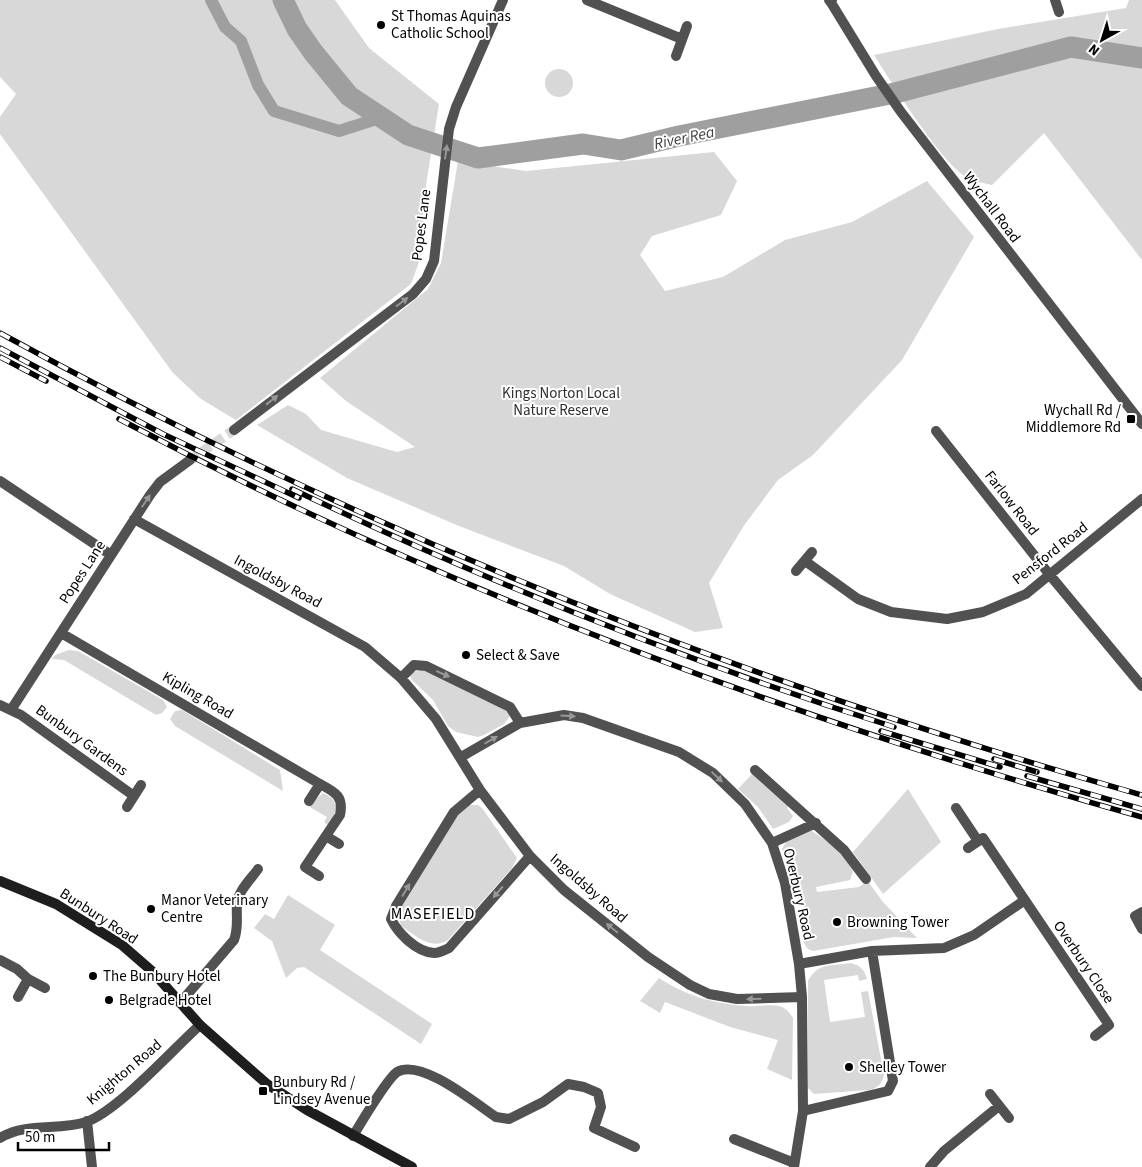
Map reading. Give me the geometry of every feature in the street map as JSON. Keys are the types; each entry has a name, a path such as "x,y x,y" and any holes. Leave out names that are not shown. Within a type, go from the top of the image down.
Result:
{"main road":[{"name":"Bunbury Road","path":"0,881 56,904 122,945 153,972 200,1025 267,1084 307,1110 412,1167"}],"street":[{"name":"Popes Lane","path":"234,430 413,294 423,284 434,261 443,171 452,116 503,0"},
{"path":"587,0 682,39"},
{"name":"Wychall Road","path":"830,0 882,85 901,112 1142,424"},
{"path":"1056,0 1059,12"},
{"path":"676,56 687,26"},
{"name":"Farlow Road","path":"936,432 1049,574 1142,686"},
{"name":"Popes Lane","path":"11,710 160,482 190,460"},
{"path":"0,480 111,555"},
{"name":"Pensford Road","path":"804,561 858,599 891,612 946,619 983,612 1026,594 1142,499"},
{"name":"Ingoldsby Road","path":"134,520 365,647 401,678 436,719 480,790 530,856 564,890 648,957 690,985 708,994 737,999 802,997"},
{"path":"796,571 812,552"},
{"name":"Kipling Road","path":"61,633 337,793 342,806 340,815 305,867 319,876"},
{"path":"401,678 414,665 426,666 510,707 520,722"},
{"name":"Bunbury Gardens","path":"0,704 134,796"},
{"name":"Overbury Road","path":"461,757 520,722 564,715 583,718 679,752 713,773 745,804 772,843 785,883 799,964 802,997 803,1111 794,1165"},
{"path":"755,770 844,850 866,879"},
{"path":"308,801 320,784"},
{"name":"Bunbury Gardens","path":"127,807 141,785"},
{"path":"480,790 454,812 396,906 391,919 398,933 421,948 434,953 450,948 530,856"},
{"path":"956,808 978,841 968,848"},
{"path":"772,843 816,823"},
{"path":"326,836 339,844"},
{"name":"Overbury Close","path":"978,841 983,838 1109,1025 1095,1036"},
{"path":"180,1003 234,940 238,930 236,903 239,895 258,869"},
{"path":"799,964 872,951 944,948 974,935 1025,900"},
{"path":"1142,912 1135,916 1142,929"},
{"path":"803,1111 888,1091 893,1082 872,951"},
{"path":"0,960 45,988"},
{"path":"18,997 28,979"},
{"name":"Knighton Road","path":"0,1138 9,1132 35,1127 59,1127 87,1121 106,1110 131,1090 200,1025"},
{"path":"353,1136 395,1074 410,1068 426,1072 496,1117 509,1119 542,1102 568,1084 584,1087 598,1093 601,1107 594,1128 635,1147"},
{"path":"990,1094 1009,1118"},
{"path":"930,1167 944,1151 999,1106"},
{"path":"87,1121 92,1167"},
{"path":"734,1139 794,1165"}],"green space":[{"path":"0,0 335,0 369,48 439,104 425,191 420,259 411,284 236,420 201,399 173,373 0,134 0,117 16,94 0,77"},
{"path":"1129,0 1142,0 1142,260 1044,133 992,185 969,179 945,158 905,103 874,55 998,29 1126,8"},
{"path":"559,69 569,73 573,83 569,93 559,97 549,93 545,83 549,73"},
{"name":"Kings Norton Local Nature Reserve","path":"714,152 737,181 721,215 652,236 640,255 665,291 723,277 785,240 852,222 927,181 974,237 902,360 813,455 778,480 745,524 709,583 723,628 695,632 610,594 564,566 459,526 347,478 257,425 288,405 306,414 321,430 397,452 415,447 346,401 320,378 428,289 441,263 458,161 526,171"},
{"path":"69,650 78,651 163,700 167,707 162,713 156,715 64,660 52,659 55,655"},
{"path":"423,670 506,709 510,716 504,724 478,737 456,732 448,726 433,700 412,680 410,676 413,672"},
{"path":"182,710 280,770 283,791 175,726 170,719 175,711"},
{"path":"753,773 790,805 787,808 793,816 789,822 773,829 758,807 738,789"},
{"path":"908,789 941,842 883,894 853,852"},
{"path":"323,793 332,798 337,808 329,826 324,822 327,817 308,806"},
{"path":"468,805 478,805 482,808 517,858 512,868 448,940 442,943 429,943 401,926 398,912 455,815"},
{"path":"810,830 834,848 850,865 853,871 850,880 816,887 817,892 859,887 866,882 869,883 883,902 917,938 894,937 813,951 808,949 802,935 804,906 802,899 797,893 782,849 786,842"},
{"path":"288,895 335,925 320,950 432,1024 421,1044 304,967 297,968 286,978 272,941 254,928 265,914 274,919"},
{"path":"851,963 862,968 867,979 859,981 858,975 824,980 830,1022 865,1017 861,992 868,991 884,1075 879,1085 869,1090 814,1094 808,1088 808,981 821,968"},
{"path":"659,978 680,990 712,1001 747,1006 775,1005 789,1012 793,1018 792,1080 767,1069 778,1040 730,1027 665,1002 660,1013 640,1001"}],"waterway":[{"path":"211,0 225,27 241,41 258,85 274,111 339,131 383,117"},
{"name":"River Rea","path":"283,0 297,29 349,96 408,135 478,158 583,144 621,150 679,136 895,93 1071,47 1142,58"}],"tunnel":[{"path":"190,460 234,430"}],"railway":[{"path":"0,333 136,405 275,473 416,537 558,596 702,652 847,703 994,751 1142,795"},
{"path":"0,348 163,434 299,498"},
{"path":"0,357 46,381"},
{"path":"119,419 242,481 366,539 492,594 620,645 749,693 879,737 1142,817"},
{"path":"292,489 439,556 664,648 894,727"},
{"path":"881,731 1000,767"},
{"path":"994,759 1037,772"},
{"path":"1027,776 1142,809"}],"place":[{"name":"St Thomas Aquinas Catholic School","path":"381,25"},
{"name":"Wychall Rd / Middlemore Rd","path":"1131,419"},
{"name":"Select & Save","path":"466,655"},
{"name":"Manor Veterinary Centre","path":"151,909"},
{"name":"Browning Tower","path":"837,922"},
{"name":"The Bunbury Hotel","path":"93,976"},
{"name":"Belgrade Hotel","path":"109,1000"},
{"name":"Shelley Tower","path":"849,1067"},
{"name":"Bunbury Rd / Lindsey Avenue","path":"263,1091"}],"district":[{"name":"MASEFIELD","path":"433,913"}]}
